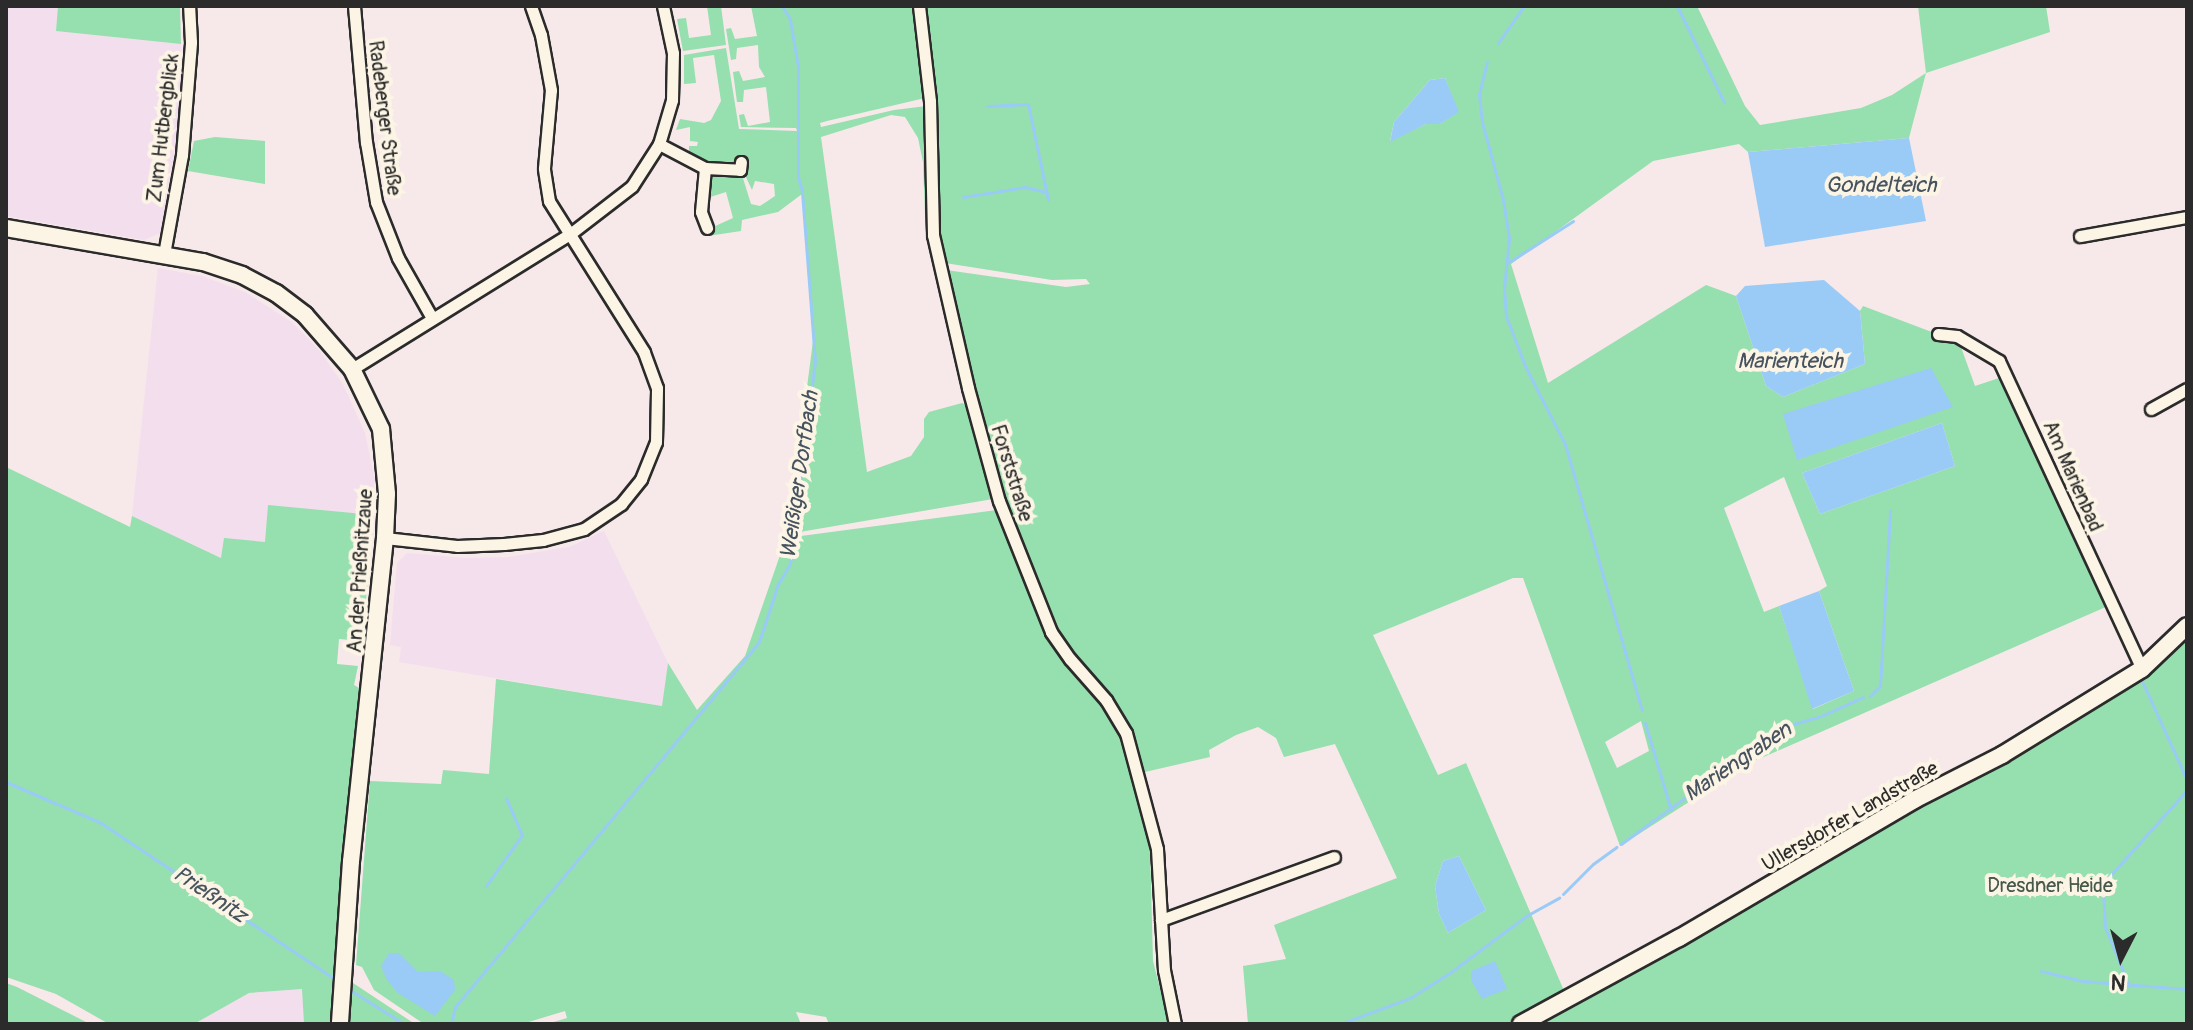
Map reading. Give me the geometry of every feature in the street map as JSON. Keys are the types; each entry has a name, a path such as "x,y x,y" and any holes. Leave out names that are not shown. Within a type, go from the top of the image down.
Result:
{"street":[{"name":"Zum Hutbergblick","path":"164,254 182,155 190,64 189,6"},
{"name":"Radeberger Straße","path":"354,6 366,142 376,202 398,258 432,318"},
{"path":"385,538 457,546 543,540 584,529 621,504 641,479 659,425 653,371 627,323 549,201 544,168 551,90 541,35 531,6"},
{"path":"352,369 570,234 632,186 659,144 669,115 674,74 663,6"},
{"name":"Forststraße","path":"919,6 930,101 933,235 968,388 999,501 1051,632 1106,700 1126,733 1157,849 1164,970 1175,1024"},
{"path":"659,144 705,168 740,170 741,162"},
{"path":"702,226 705,168"},
{"path":"2080,236 2187,217"},
{"name":"An der Prießnitzaue","path":"6,228 164,254 242,275 276,293 305,315 352,369 381,429 387,481 385,538 374,664 363,728 340,1024"},
{"name":"Am Marienbad","path":"1938,334 1957,336 1999,361 2142,669"},
{"path":"2151,409 2187,389"},
{"name":"Ullersdorfer Landstraße","path":"1521,1024 1679,938 1914,800 2002,755 2142,669 2187,626"},
{"path":"1161,920 1334,857"}],"shaded area":[{"path":"6,6 58,6 56,31 181,44 182,77 176,143 160,233 144,240 6,216"},
{"path":"158,268 202,276 245,292 293,323 319,350 343,384 365,433 375,480 371,497 375,503 374,515 268,506 265,542 222,558 132,516"},
{"path":"604,531 668,663 663,706 399,662 401,647 390,645 397,563 407,553 465,558 508,557 569,547"},
{"path":"302,989 304,1024 194,1024 249,993"}],"green space":[{"path":"58,6 180,6 181,44 56,31"},
{"path":"707,6 721,6 726,45 683,51 677,19 686,18 689,38 711,35"},
{"name":"Dresdner Heide","path":"751,6 915,6 925,98 827,121 820,123 821,127 894,110 935,105 924,6 1697,6 1745,106 1760,125 1861,108 1892,95 1926,73 1909,138 1748,152 1739,144 1653,161 1511,264 1548,383 1706,285 1736,296 1766,386 1783,397 1865,364 1860,311 1863,306 1937,334 1957,336 1975,386 2005,376 2108,606 1750,763 1620,846 1523,578 1513,578 1373,635 1438,775 1466,763 1568,1000 2144,676 2187,635 2187,1024 1248,1024 1243,966 1286,959 1274,925 1397,878 1335,744 1284,757 1276,738 1258,727 1209,750 1210,757 1145,772 1131,731 1109,697 1073,656 1055,629 1003,498 946,270 1066,287 1090,284 1086,279 1052,280 945,263 938,229 938,164 929,163 926,242 923,162 918,138 905,117 891,115 821,137 867,472 911,456 924,437 924,419 929,412 962,403 968,406 993,499 788,534 813,341 802,194 778,212 742,220 741,231 708,236 702,232 733,218 726,192 707,198 709,204 704,206 708,178 716,174 742,175 751,204 760,206 775,196 774,184 755,181 752,190 744,173 745,158 737,157 736,167 709,164 689,154 689,146 697,146 698,142 690,141 690,127 676,130 680,119 704,123 711,120 721,101 714,55 693,58 696,83 684,84 684,55 726,48 739,129 797,131 796,128 741,127 739,115 744,114 748,126 770,122 766,87 744,90 743,102 737,102 733,72 739,71 743,81 765,77 759,67 758,45 737,48 736,59 731,60 726,29 731,28 735,39 757,36","holes":["1445,78 1458,112 1440,124 1426,124 1390,141 1394,122 1430,80","1942,423 1955,466 1820,514 1802,473","1784,477 1827,586 1819,591 1854,691 1813,709 1779,606 1764,612 1724,508","1641,721 1649,751 1617,768 1605,742","1459,856 1486,910 1448,933 1439,914 1435,886 1443,861"]},
{"path":"1918,6 2046,6 2050,32 1926,73"},
{"path":"215,137 265,141 265,184 188,171 194,141"},
{"path":"6,467 130,527 132,516 221,558 224,538 265,542 268,505 374,515 362,641 339,639 337,664 358,666 354,685 361,689 333,984 332,1024 304,1024 302,989 249,993 194,1024 109,1024 56,994 6,977"},
{"path":"997,510 1047,639 1102,704 1120,735 1150,847 1153,961 1169,1024 829,1024 826,1017 796,1012 801,1024 547,1024 567,1018 565,1011 522,1024 424,1024 374,990 362,967 356,965 370,781 441,784 443,770 489,774 496,679 662,706 668,663 697,710 745,656 786,538"},
{"path":"6,983 17,987 90,1024 6,1024"},
{"path":"353,983 415,1024 349,1024"}],"water":[{"path":"1445,78 1459,112 1440,124 1426,124 1390,142 1394,122 1430,80"},
{"name":"Gondelteich","path":"1909,138 1926,221 1765,247 1748,152"},
{"name":"Marienteich","path":"1824,280 1860,311 1865,364 1783,397 1766,386 1736,296 1745,286"},
{"name":"Marienteich","path":"1931,368 1953,407 1797,460 1783,414"},
{"path":"1942,423 1955,466 1820,514 1802,473"},
{"path":"1819,591 1854,691 1812,709 1779,606"},
{"path":"1459,856 1486,910 1448,933 1439,914 1435,886 1443,861"},
{"path":"389,953 399,953 418,972 440,971 454,980 455,990 435,1016 398,993 387,980 381,966"},
{"path":"1495,961 1507,989 1482,999 1471,980 1471,971"}],"waterway":[{"name":"Weißiger Dorfbach","path":"451,1024 455,1007 759,642 778,584 790,564 815,361 802,191 798,177 798,67 790,19 782,6"},
{"path":"1498,43 1524,6"},
{"path":"1677,6 1724,102"},
{"path":"1487,62 1479,94 1482,122 1503,200 1509,239 1504,288 1506,316 1525,366 1565,444 1642,710"},
{"path":"987,106 1028,104 1048,200"},
{"path":"963,197 1025,187 1046,192"},
{"path":"1509,262 1573,221"},
{"name":"Mariengraben","path":"1870,696 1880,686 1890,510"},
{"path":"2141,679 2187,780"},
{"name":"Mariengraben","path":"1621,844 1748,752 1761,748 1780,728 1821,716 1863,697"},
{"path":"1645,723 1671,810"},
{"name":"Prießnitz","path":"6,782 101,823 338,981"},
{"path":"2129,986 2105,927 2103,892 2108,878 2187,790"},
{"path":"486,886 522,835 506,798"},
{"path":"1563,894 1593,864 1616,847"},
{"name":"Mariengraben","path":"1340,1024 1410,998 1451,972 1526,916 1559,898"},
{"path":"2041,971 2083,981 2187,989"},
{"name":"Prießnitz","path":"347,988 404,1024"}]}
